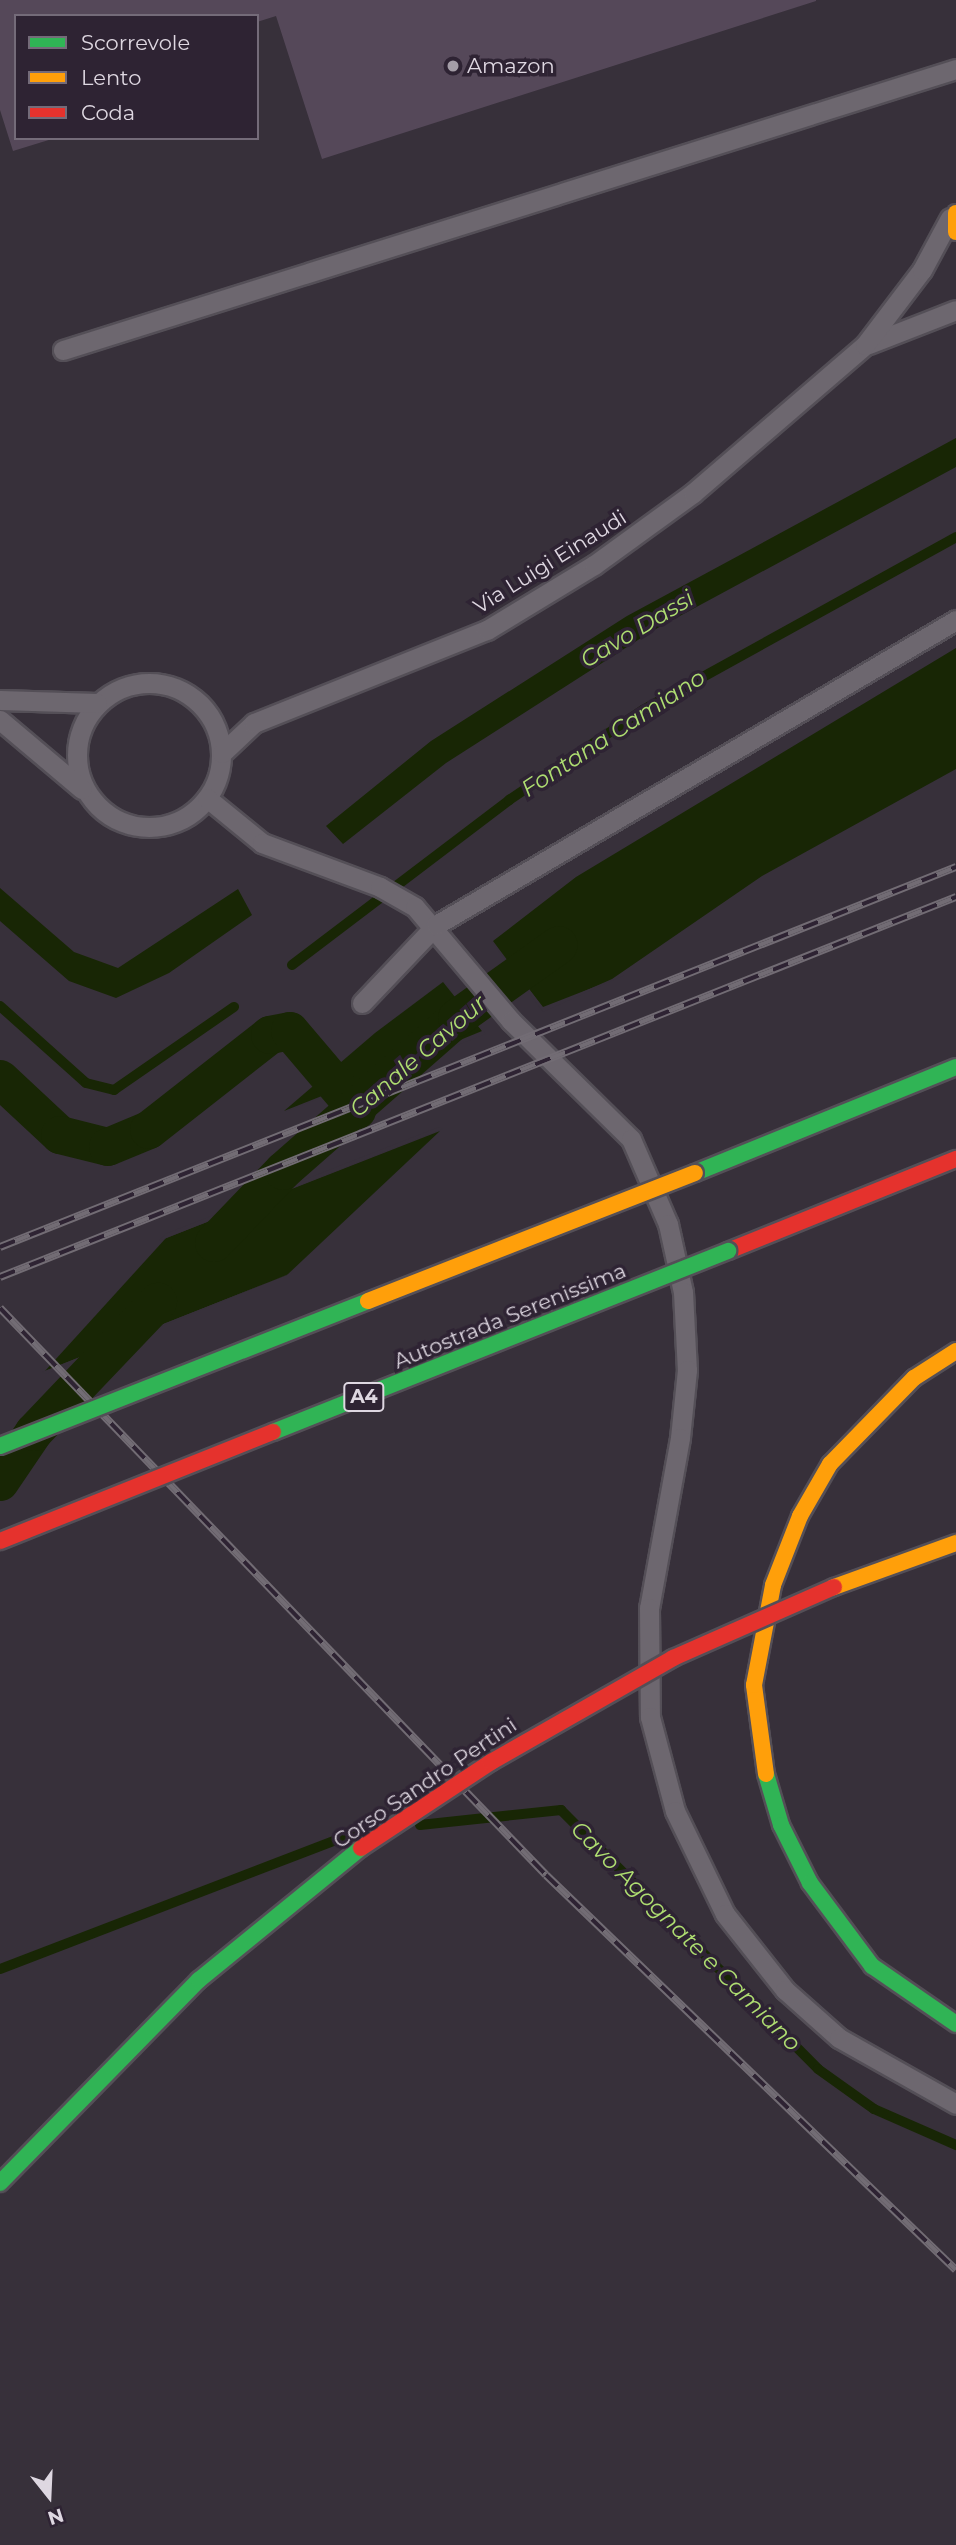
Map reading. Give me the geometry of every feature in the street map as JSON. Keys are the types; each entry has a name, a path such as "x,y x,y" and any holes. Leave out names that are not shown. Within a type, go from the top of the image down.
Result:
{"main road":[{"path":"956,213 956,232"},
{"path":"0,1446 695,1173 956,1067"},
{"name":"Autostrada Serenissima","path":"0,1541 956,1159"},
{"path":"956,1351 914,1378 830,1464 800,1516 773,1584 754,1685 758,1747 781,1825 810,1883 872,1966 956,2024"},
{"name":"Corso Sandro Pertini","path":"0,2183 199,1980 358,1850 491,1762 673,1658 791,1603 956,1543"}],"lane":[{"path":"63,350 956,69"},
{"name":"Via Luigi Einaudi","path":"207,798 222,753 254,723 486,630 594,565 693,493 865,345 922,270 956,206"},
{"name":"Via Luigi Einaudi","path":"865,345 956,310"},
{"path":"362,1003 439,930 956,620"},
{"path":"0,700 97,703 132,684 174,686 208,712 222,753"},
{"path":"86,792 76,745 97,703"},
{"path":"0,720 86,792 101,810 145,827 169,825 207,798 262,844 380,887 400,899 439,930 511,1021 631,1139 668,1224 683,1292 687,1370 650,1595 650,1717 697,1865 753,1953 814,2017 900,2076 956,2104"}],"water":[{"name":"Cavo Dassi","path":"956,438 956,467 652,631 446,763 343,844 326,826 431,741 627,616"},
{"path":"956,648 956,769 762,876 612,979 544,1009 493,941 576,877"},
{"path":"0,888 74,952 118,968 238,889 252,915 169,973 116,998 69,981 0,921"},
{"path":"443,982 483,1032 284,1111 375,1033"},
{"path":"440,1131 287,1275 45,1371 166,1238"}],"pier":[{"path":"490,939 543,1007 625,975 543,1012"},
{"path":"442,979 486,1034 282,1113 482,1031"},
{"path":"439,1127 443,1129 159,1241 165,1234"},
{"path":"269,1282 46,1374 42,1372"}],"building":[{"name":"Amazon","path":"0,0 816,0 322,159 276,16 259,21 259,14 14,14 14,140 49,140 13,151 0,110"}],"waterway":[{"name":"Fontana Camiano","path":"292,965 509,800 643,710 956,537"},
{"name":"Canale Cavour","path":"214,1243 283,1171 457,1018 559,945"},
{"name":"Fontana Camiano","path":"0,1006 86,1083 114,1090 234,1007"},
{"path":"0,1079 60,1135 108,1147 149,1130 270,1035 290,1031 357,1110"},
{"name":"Canale Cavour","path":"0,1482 34,1432 158,1302"},
{"name":"Cavo Agognate e Camiano","path":"420,1825 561,1810 818,2069 874,2109 956,2145"},
{"name":"Cavo Agognate e Camiano","path":"0,1969 355,1833"}],"railway":[{"path":"0,1247 956,867"},
{"path":"0,1277 956,897"},
{"path":"0,1308 546,1875 956,2270"}],"traffic: fast":[{"path":"695,1173 956,1067"},
{"path":"273,1432 728,1251"},
{"path":"0,1446 368,1301"},
{"path":"766,1774 781,1825 810,1883 872,1966 956,2024"},
{"path":"0,2183 199,1980 361,1848"}],"traffic: slow":[{"path":"956,213 956,232"},
{"path":"368,1301 695,1173"},
{"path":"766,1774 754,1685 773,1585 800,1516 830,1464 914,1378 956,1351"},
{"path":"834,1587 956,1543"}],"traffic: jam":[{"path":"728,1251 956,1159"},
{"path":"0,1541 273,1432"},
{"path":"361,1848 491,1762 673,1658 834,1587"}],"place":[{"name":"Amazon","path":"453,66"}]}
